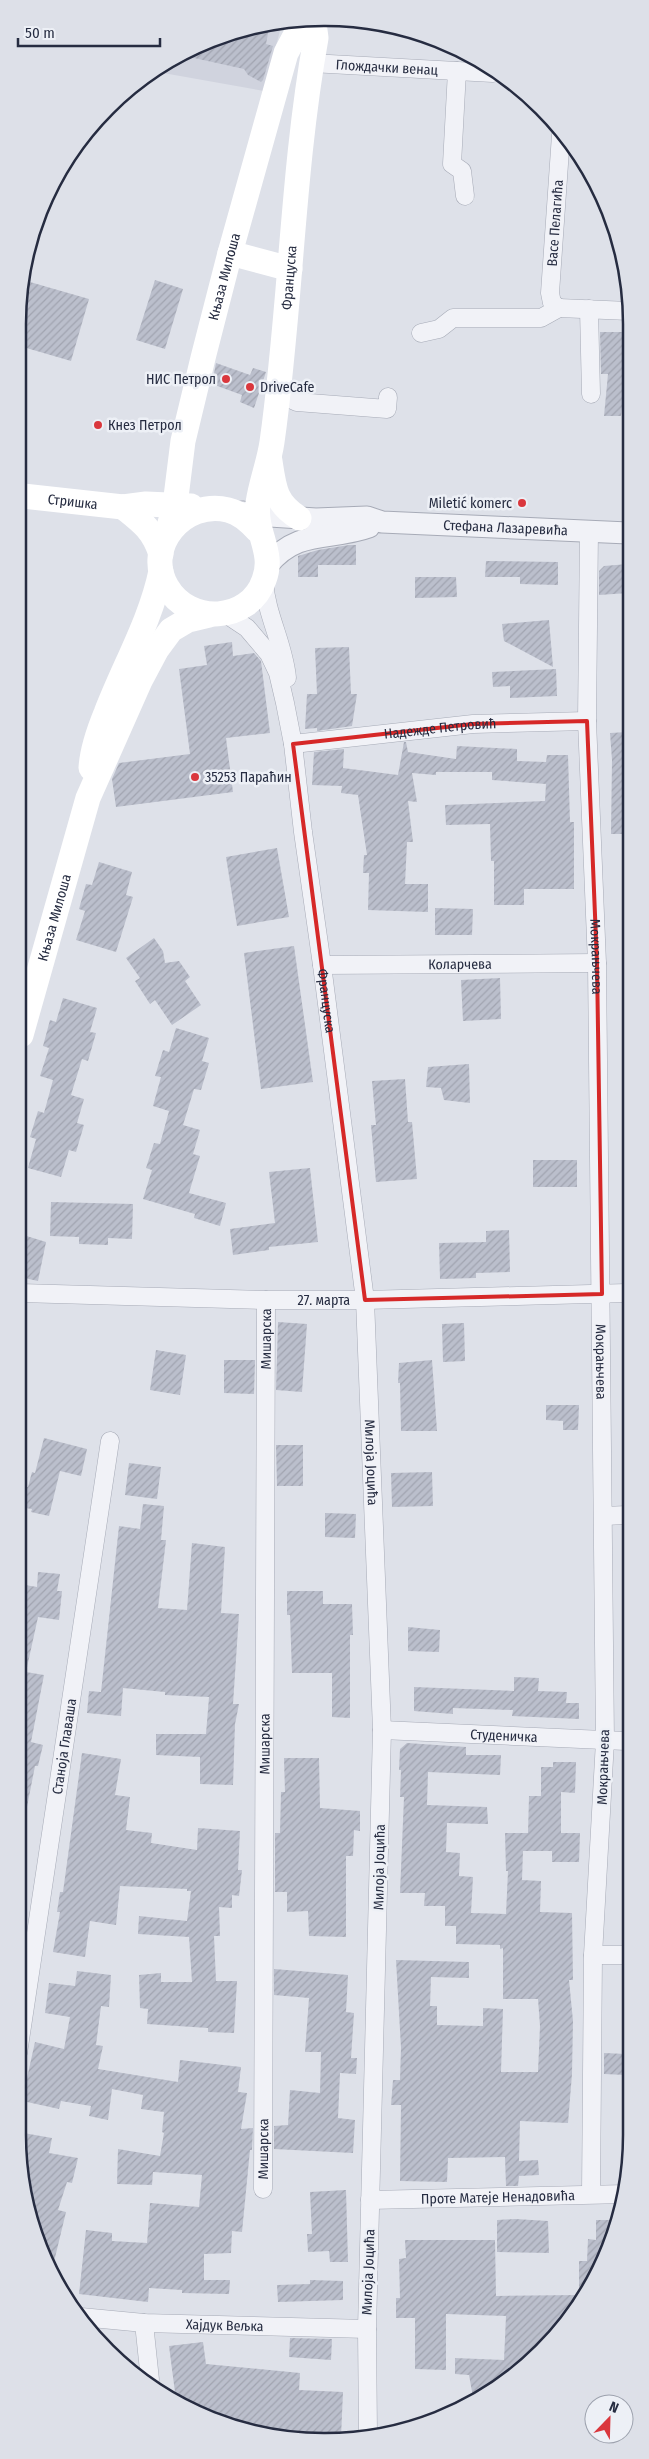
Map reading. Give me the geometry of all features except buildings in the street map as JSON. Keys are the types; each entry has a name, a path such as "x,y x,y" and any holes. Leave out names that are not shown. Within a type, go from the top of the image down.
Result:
{"main road":[{"name":"Француска","path":"257,522 259,493 270,457 311,63 316,38 314,27"},
{"name":"Књаза Милоша","path":"88,798 91,762 101,725 130,652 149,613 175,505 183,441 230,253 286,53 300,28"},
{"path":"230,253 290,269"},
{"path":"163,554 178,522 193,512 220,509 257,522 266,548 266,573 255,596 242,607 217,614 192,610 178,600 167,587 163,554 156,538 134,505 164,485 183,441"},
{"path":"270,457 275,490 280,502 286,510 299,518"},
{"name":"Стришка","path":"26,496 134,505 175,505 220,509"},
{"name":"Књаза Милоша","path":"26,1017 88,798 146,666 157,649 177,626 217,614"}],"street":[{"name":"Глождачки венац","path":"311,63 483,72"},
{"path":"457,71 452,164 462,170 466,196"},
{"name":"Васе Пелагића","path":"560,308 552,303 550,293 561,144"},
{"path":"421,333 439,329 453,318 541,318 560,308 622,311"},
{"path":"589,309 591,394"},
{"path":"277,394 297,402 387,409 388,397"},
{"name":"Стефана Лазаревића","path":"257,522 299,518 367,517 382,522 623,533"},
{"name":"Стефана Лазаревића","path":"266,573 276,555 293,543 315,536 357,531 382,522"},
{"name":"Мокрањчева","path":"589,531 587,721 597,964 604,1516 604,1741 594,1955 591,2194"},
{"name":"Француска","path":"266,573 268,608 280,639 286,668 287,688 285,703"},
{"name":"Француска","path":"217,614 247,628 269,654 278,673 285,703 293,744 302,832 322,965 365,1300"},
{"name":"Надежде Петровић","path":"293,744 473,724 587,721"},
{"name":"Коларчева","path":"322,965 597,964"},
{"name":"27. марта","path":"26,1293 266,1300 365,1300 623,1293"},
{"name":"Мишарска","path":"263,2189 266,1300"},
{"name":"Милоја Јоцића","path":"365,1300 382,1730 367,2329 368,2429"},
{"name":"Станоја Главаша","path":"26,1991 110,1441"},
{"path":"604,1516 623,1515"},
{"name":"Студеничка","path":"382,1730 623,1741"},
{"path":"594,1955 623,1955"},
{"name":"Проте Матеје Ненадовића","path":"370,2200 617,2194"},
{"name":"Хајдук Вељка","path":"89,2318 144,2323 367,2329"},
{"path":"144,2323 150,2375"}],"highlighted area":[{"path":"587,721 597,963 602,1294 365,1300 293,744 473,724"}],"shaded area":[{"path":"280,30 264,91 164,73 210,49 247,36"}],"place":[{"name":"НИС Петрол","path":"226,379"},
{"name":"DriveCafe","path":"250,387"},
{"name":"Кнез Петрол","path":"98,425"},
{"name":"Miletić komerc","path":"522,503"},
{"name":"35253 Параћин","path":"195,777"}]}
